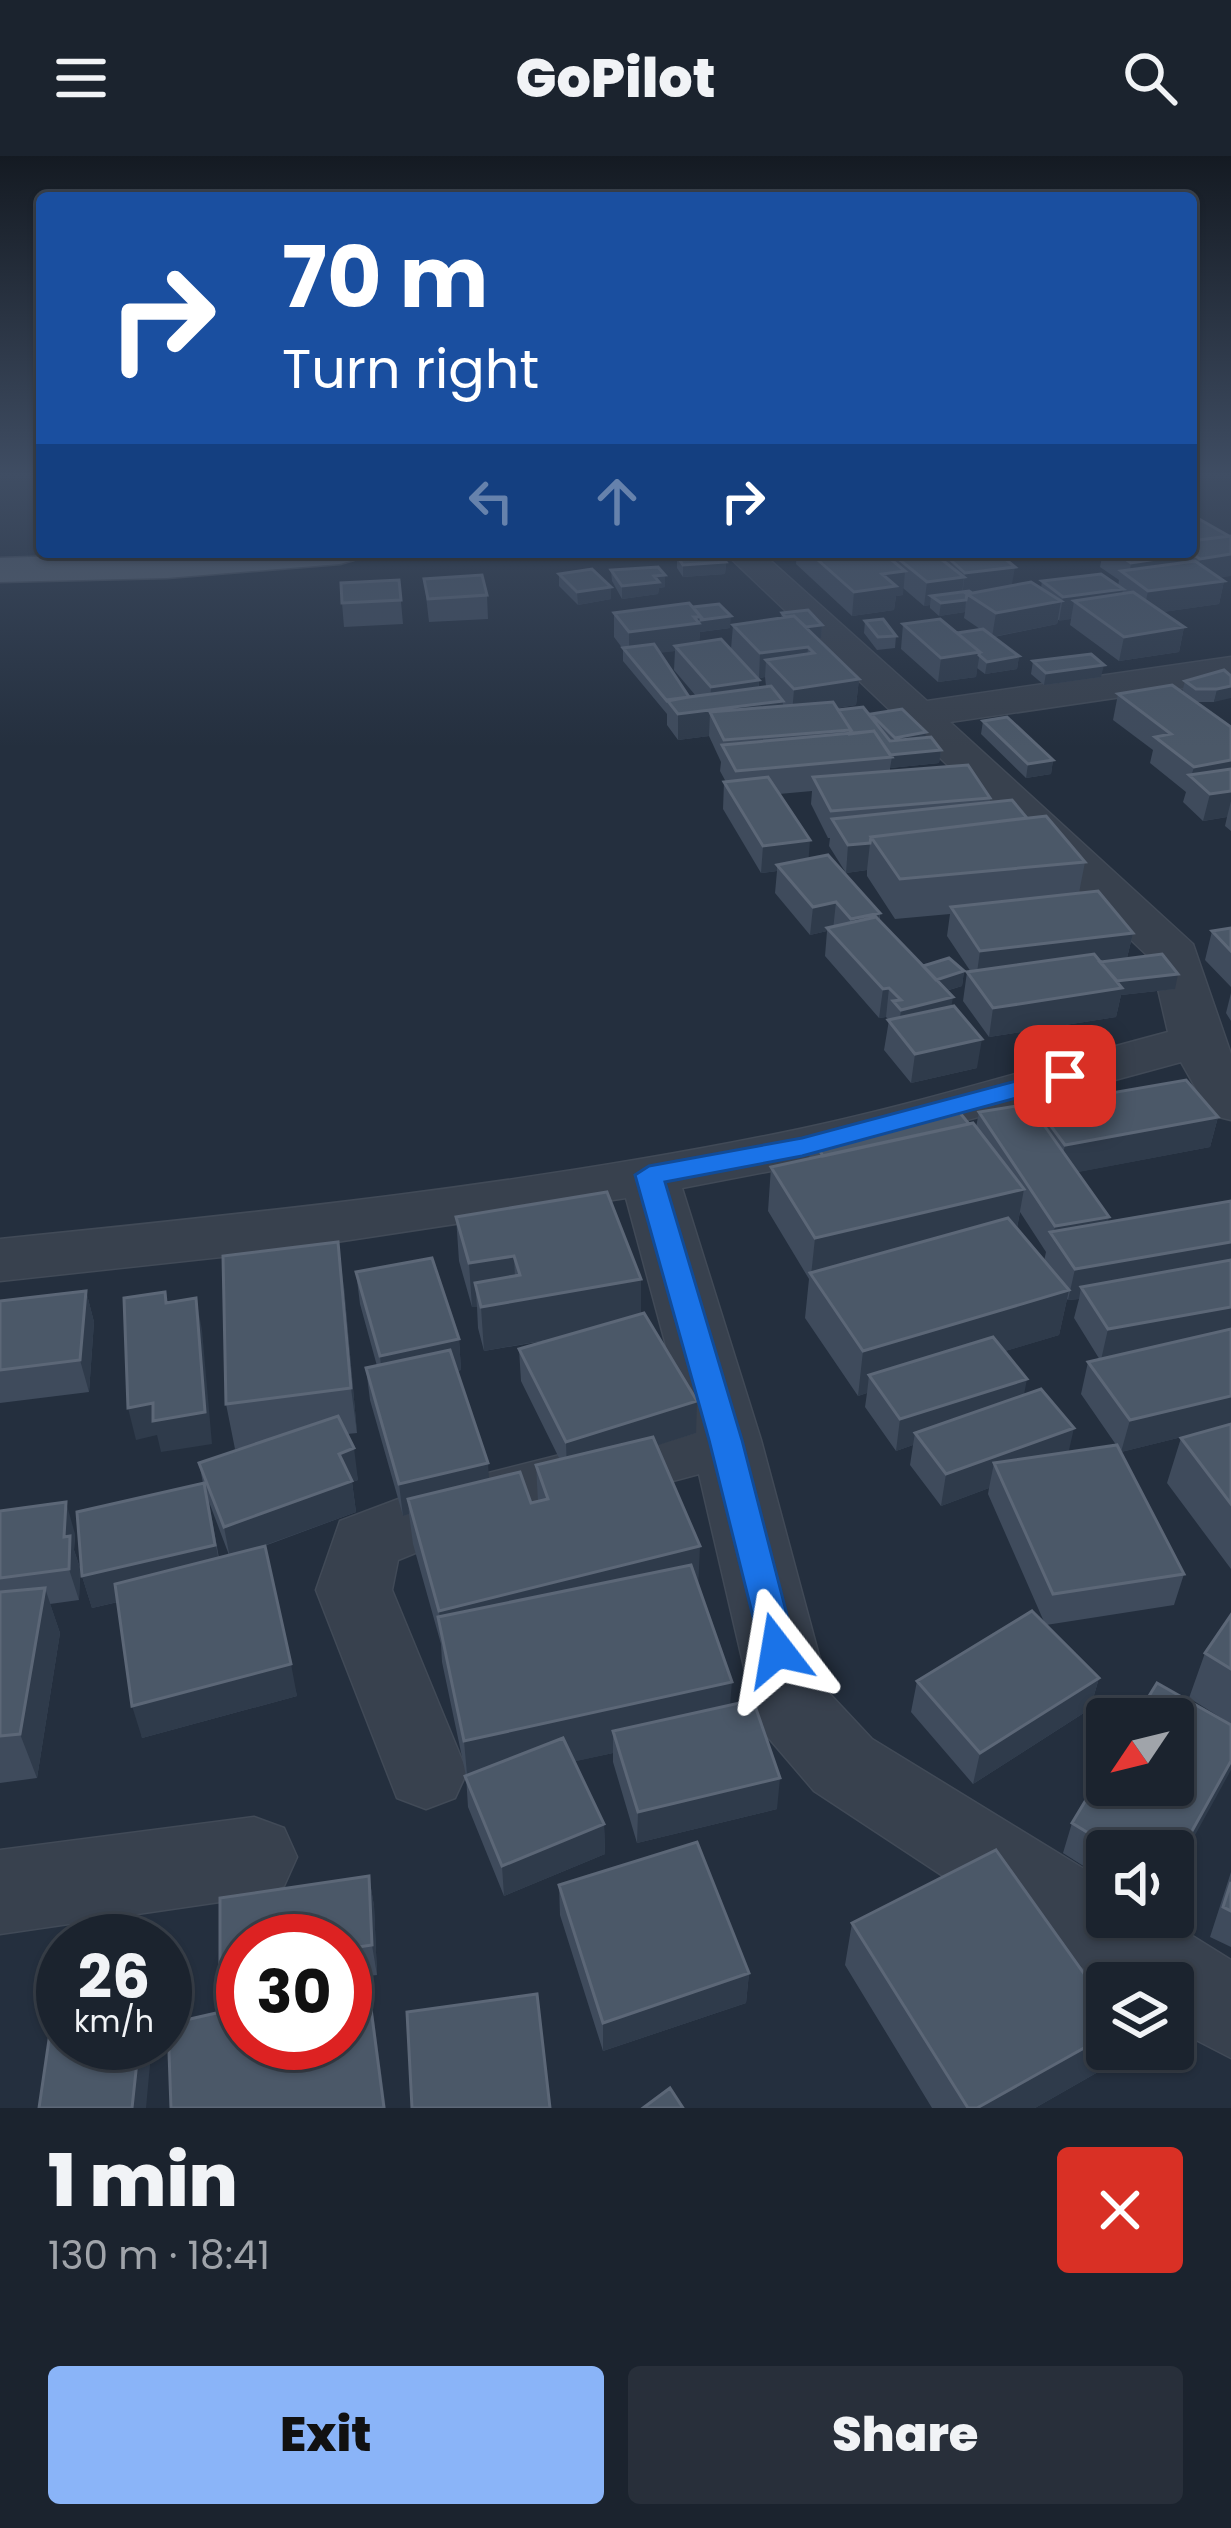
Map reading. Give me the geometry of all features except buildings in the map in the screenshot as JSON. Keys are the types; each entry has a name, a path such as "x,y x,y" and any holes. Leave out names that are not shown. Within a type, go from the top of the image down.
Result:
{"main road":[{"path":"0,570 178,565"}],"street":[{"path":"755,565 919,714 1194,951 1197,1041 1231,1103"},
{"path":"919,714 1231,669"},
{"path":"0,1260 277,1231 649,1175 802,1147 1197,1041"},
{"path":"649,1175 726,1440 794,1710 843,1766 1231,2012"},
{"path":"426,1772 354,1590 366,1541 424,1519 726,1440"},
{"path":"0,1892 254,1857"}],"route":[{"path":"777,1650 726,1440 649,1175 802,1147 1065,1076"}]}
